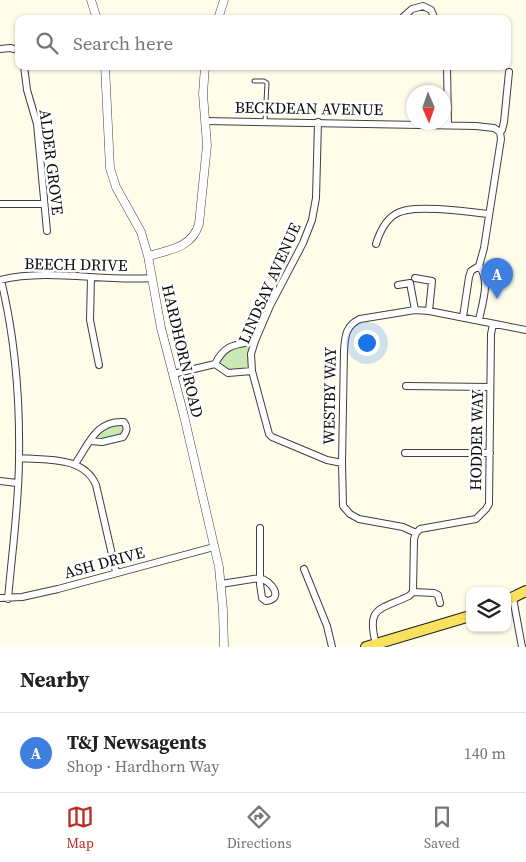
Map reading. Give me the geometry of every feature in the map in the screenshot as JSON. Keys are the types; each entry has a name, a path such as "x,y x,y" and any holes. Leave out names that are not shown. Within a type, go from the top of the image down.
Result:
{"main road":[{"path":"511,598 526,591"},
{"path":"366,647 466,617"}],"street":[{"path":"91,0 96,15"},
{"path":"219,15 224,0"},
{"path":"405,15 412,9 423,6 431,10 433,15"},
{"path":"0,49 15,49"},
{"name":"ALDER GROVE","path":"24,70 27,90 37,124 47,231"},
{"name":"HARDHORN ROAD","path":"104,70 109,159 112,175 116,187 141,232 148,256 161,328 214,547 221,584 224,647"},
{"path":"148,256 181,246 189,241 197,230 201,211 207,145 203,94 205,70"},
{"path":"447,70 447,85"},
{"path":"463,317 469,277 471,272 479,266 484,248 501,139 500,132 504,122 509,72"},
{"name":"BECKDEAN AVENUE","path":"206,121 406,124"},
{"name":"LINDSAY AVENUE","path":"318,122 316,198 312,220 303,243 270,306 255,341 251,354 252,371 269,434 272,437 327,460 342,463"},
{"name":"BECKDEAN AVENUE","path":"451,125 487,127 498,129 500,132"},
{"path":"0,204 44,204"},
{"path":"376,244 386,222 402,210 419,208 462,210 488,214"},
{"path":"479,266 484,271 485,282 479,320"},
{"name":"BEECH DRIVE","path":"0,280 32,275 152,278"},
{"path":"91,277 90,320 99,365"},
{"path":"416,278 432,281 428,311"},
{"path":"0,280 11,327 16,361 19,458 8,599"},
{"path":"398,285 410,284 415,310"},
{"name":"WESTBY WAY","path":"416,533 403,527 358,519 350,514 344,506 342,500 342,463 346,331 360,319 415,310 463,317 526,330"},
{"name":"HODDER WAY","path":"416,533 420,529 476,519 489,504 491,334 493,324"},
{"path":"173,374 215,364 228,347 255,341"},
{"path":"215,364 228,373 252,371"},
{"path":"406,386 490,387"},
{"path":"75,464 95,433 102,426 112,422 124,422 127,427 124,438 102,442 91,440"},
{"path":"405,453 490,453"},
{"path":"19,458 75,464 90,473 96,485 116,572"},
{"path":"0,481 17,483"},
{"path":"221,584 259,578 260,528"},
{"path":"376,644 372,628 373,617 377,611 409,596 413,592 414,539 416,533"},
{"name":"ASH DRIVE","path":"0,598 8,599 58,588 214,547"},
{"path":"304,569 327,626 332,647"},
{"path":"307,576 314,573"},
{"path":"413,592 434,593 438,595 440,603"},
{"path":"511,603 522,647"}],"lane":[{"path":"254,81 264,81 267,83 265,121"}],"green space":[{"path":"255,341 252,371 232,373 215,364 225,349"},
{"path":"124,422 123,437 91,441 102,427"}],"place":[{"name":"T&J Newsagents","path":"497,299"}]}
